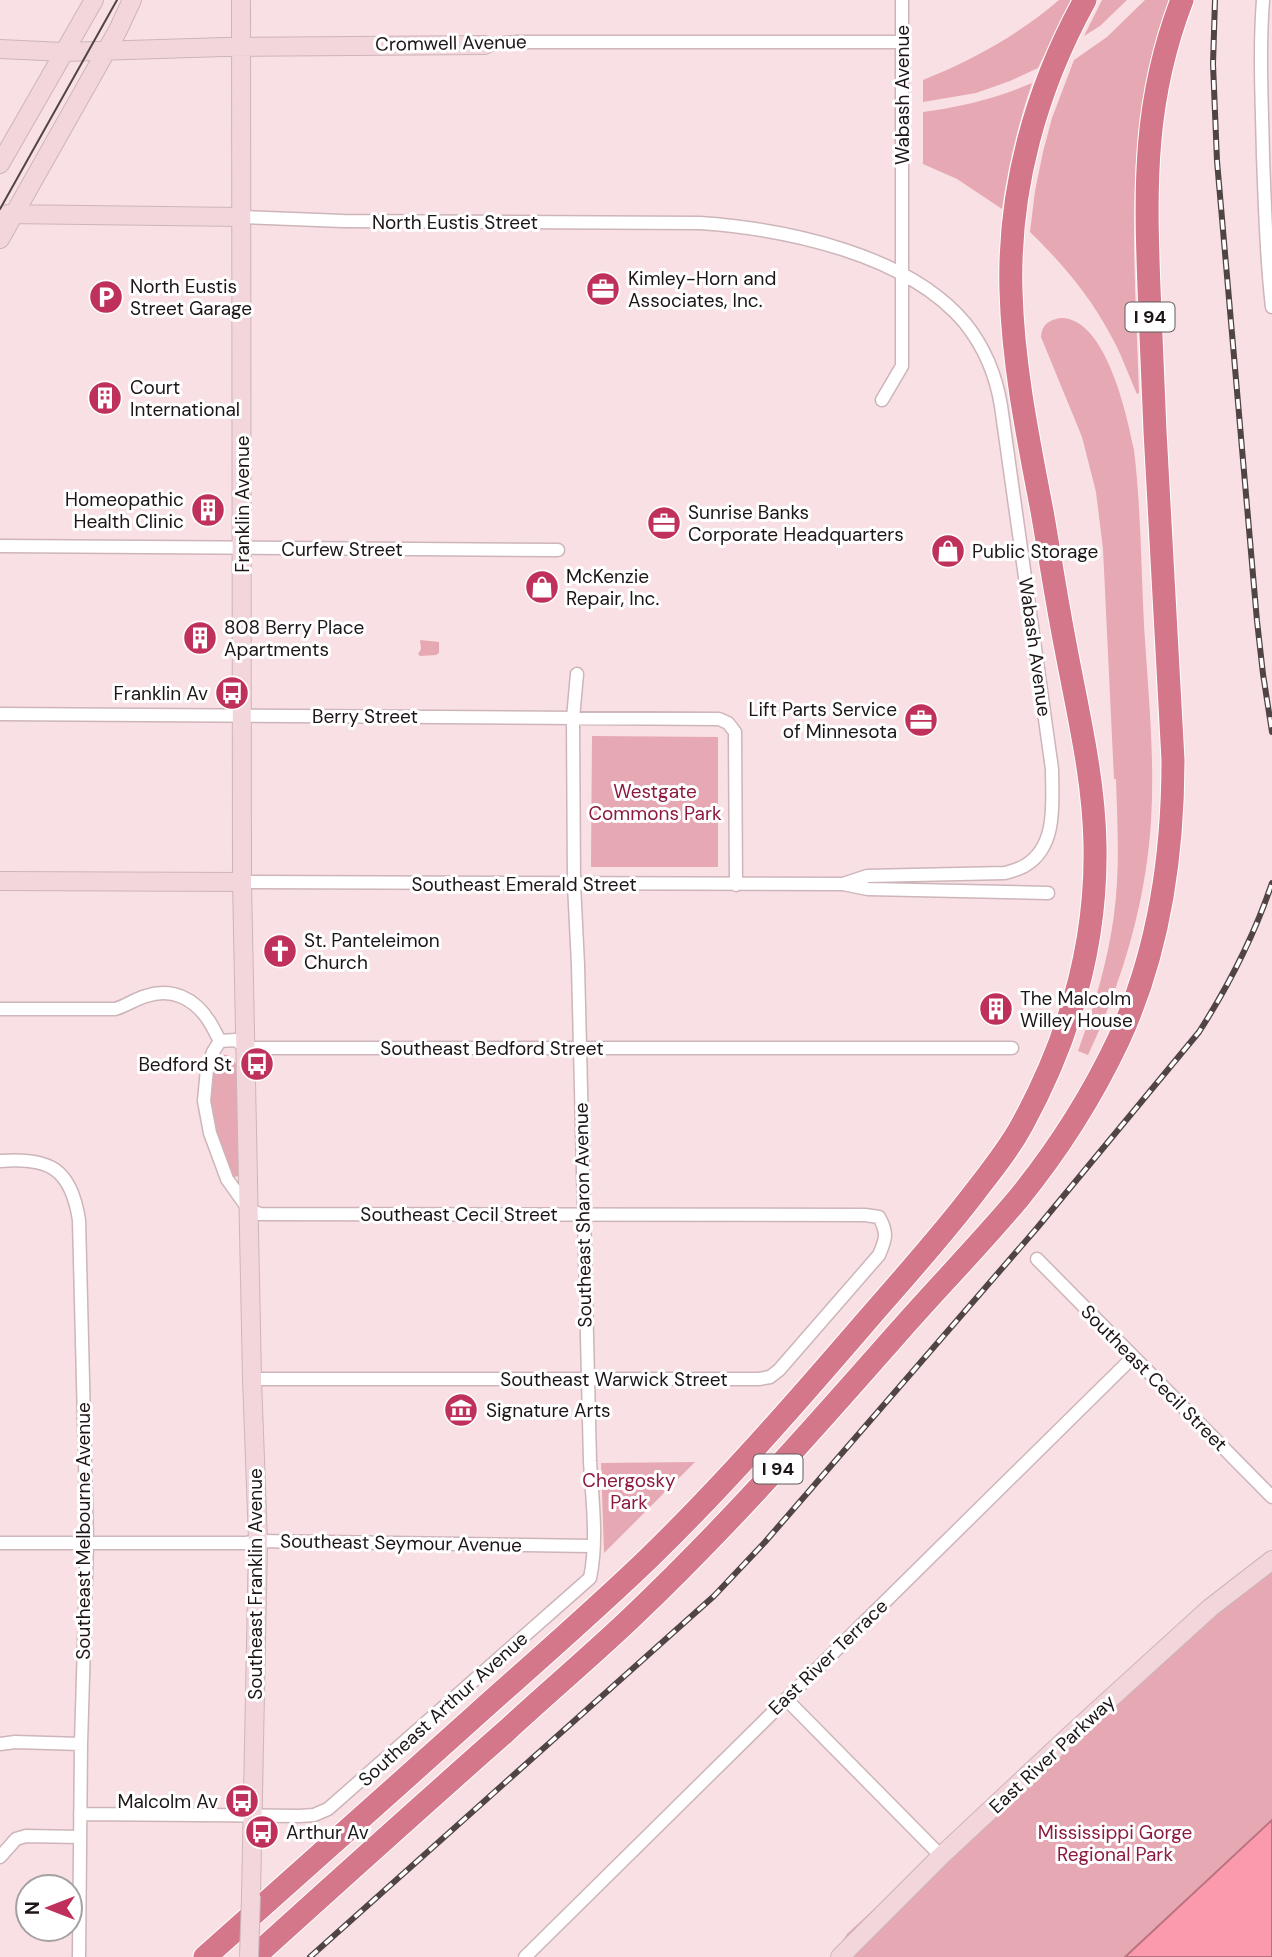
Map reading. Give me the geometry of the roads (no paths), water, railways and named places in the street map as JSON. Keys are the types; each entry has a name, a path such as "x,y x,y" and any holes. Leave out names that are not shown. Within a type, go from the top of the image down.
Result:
{"highway":[{"name":"I 94","path":"205,1957 575,1627 687,1519 814,1381 938,1238 1001,1158 1027,1116 1054,1059 1080,981 1091,920 1095,843 1083,739 1020,387 1014,346 1011,292 1014,225 1030,132 1047,77 1085,0"},
{"name":"I 94","path":"252,1957 630,1619 755,1494 1018,1198 1085,1104 1119,1039 1143,976 1156,929 1166,882 1172,819 1171,713 1152,384 1146,212 1152,112 1163,58 1182,0"}],"street":[{"path":"0,164 94,0"},
{"path":"0,239 7,214 39,170 132,0"},
{"name":"Franklin Avenue","path":"241,0 242,882"},
{"name":"Wabash Avenue","path":"882,400 902,366 902,0"},
{"path":"1263,0 1267,50 1272,307"},
{"name":"Cromwell Avenue","path":"0,49 64,52 485,45 517,42 902,46"},
{"name":"North Eustis Street","path":"7,214 735,225 799,236 860,256 902,275"},
{"name":"Wabash Avenue","path":"843,884 867,876 1006,873 1025,866 1040,853 1047,839 1052,813 1052,769 998,386 984,352 965,323 936,296 902,275"},
{"name":"Curfew Street","path":"0,546 558,550"},
{"name":"Southeast Sharon Avenue","path":"577,674 573,718 574,884 594,1533 592,1546"},
{"name":"Berry Street","path":"0,714 719,719 728,723 735,732 736,885"},
{"name":"Southeast Emerald Street","path":"0,881 843,884 868,890 1048,893"},
{"name":"Southeast Franklin Avenue","path":"242,882 258,1541 252,1957"},
{"path":"0,1009 115,1009 159,992 184,996 194,1004 209,1020 220,1041 207,1069 204,1101 214,1146 228,1179 249,1210"},
{"name":"Southeast Bedford Street","path":"220,1041 236,1040 246,1048 1012,1048"},
{"name":"Southeast Melbourne Avenue","path":"0,1161 28,1161 50,1166 61,1174 69,1184 79,1220 87,1542 81,1744 79,1957"},
{"name":"Southeast Cecil Street","path":"249,1210 260,1214 879,1217"},
{"name":"Southeast Warwick Street","path":"252,1379 770,1377 879,1255 885,1241 885,1228 879,1217"},
{"name":"Southeast Cecil Street","path":"1037,1259 1272,1497"},
{"name":"East River Terrace","path":"525,1957 1133,1357"},
{"name":"Southeast Seymour Avenue","path":"0,1543 258,1541 592,1546"},
{"name":"Southeast Arthur Avenue","path":"80,1814 253,1816 314,1815 328,1810 590,1578 592,1546"},
{"name":"East River Parkway","path":"840,1957 941,1856 1210,1608 1272,1560"},
{"path":"786,1699 941,1856"},
{"path":"0,1744 81,1744"},
{"path":"0,1857 16,1839 26,1836 80,1837"}],"tram line":[{"path":"0,209 117,0"}],"railway":[{"path":"1215,0 1213,64 1217,161 1257,621 1272,732"},
{"path":"310,1957 714,1596 765,1542 1037,1228 1199,1032 1240,960 1272,883"}],"place":[{"name":"Kimley-Horn and Associates, Inc.","path":"603,289"},
{"name":"North Eustis Street Garage","path":"106,297"},
{"name":"Court International","path":"105,398"},
{"name":"Homeopathic Health Clinic","path":"208,510"},
{"name":"Sunrise Banks Corporate Headquarters","path":"664,523"},
{"name":"Public Storage","path":"948,551"},
{"name":"McKenzie Repair, Inc.","path":"542,587"},
{"name":"808 Berry Place Apartments","path":"200,638"},
{"name":"Franklin Av","path":"232,693"},
{"name":"Lift Parts Service of Minnesota","path":"921,720"},
{"name":"St. Panteleimon Church","path":"280,951"},
{"name":"The Malcolm Willey House","path":"996,1009"},
{"name":"Bedford St","path":"257,1064"},
{"name":"Signature Arts","path":"461,1410"},
{"name":"Malcolm Av","path":"242,1801"},
{"name":"Arthur Av","path":"262,1832"}],"park label":[{"name":"Westgate Commons Park","path":"655,802"},
{"name":"Chergosky Park","path":"629,1491"},
{"name":"Mississippi Gorge Regional Park","path":"1115,1843"}]}
